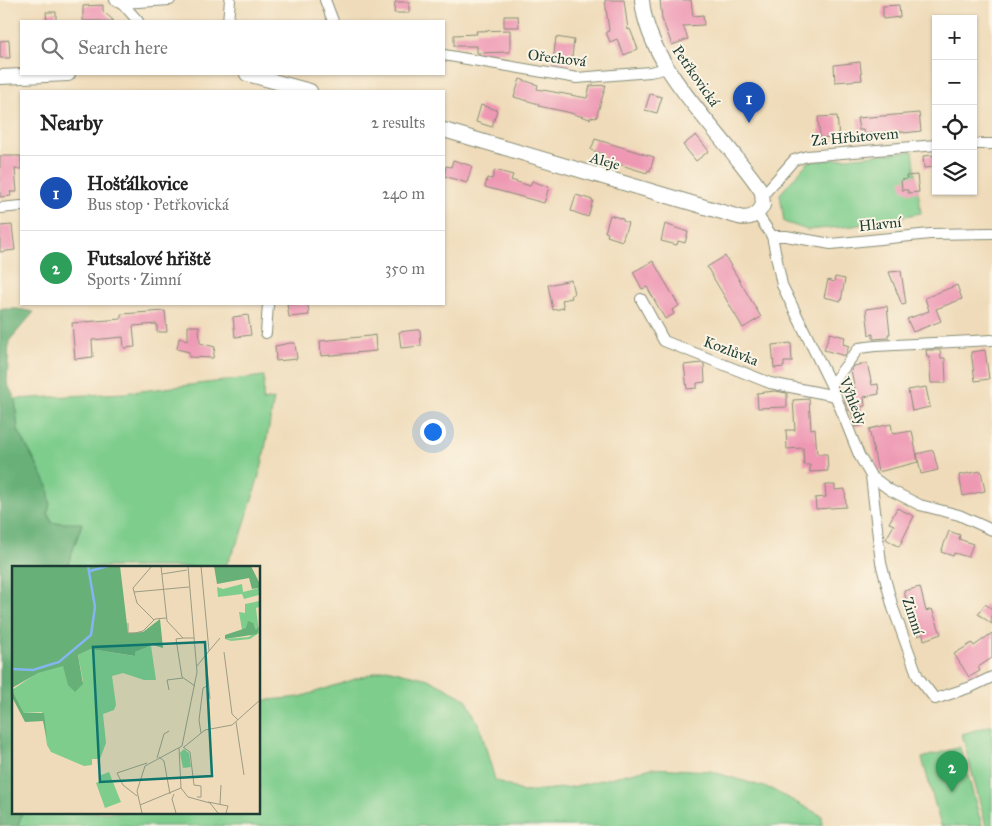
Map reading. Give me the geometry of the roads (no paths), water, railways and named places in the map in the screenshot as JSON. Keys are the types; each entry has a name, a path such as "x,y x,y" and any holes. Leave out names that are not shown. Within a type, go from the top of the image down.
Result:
{"street":[{"path":"119,2 170,0"},
{"path":"228,20 230,0"},
{"path":"325,0 333,20"},
{"name":"Petřkovická","path":"642,0 648,28 668,68 753,179 762,195"},
{"path":"119,2 137,20"},
{"name":"Ořechová","path":"445,55 577,78 650,72 668,68"},
{"path":"0,77 45,75"},
{"path":"251,75 306,90"},
{"name":"Aleje","path":"445,130 739,217 748,218 757,214"},
{"path":"977,144 992,144"},
{"name":"Za Hřbitovem","path":"762,195 794,160 800,158 932,146"},
{"path":"757,214 763,205 762,195"},
{"path":"0,208 20,206"},
{"name":"Výhledy","path":"757,214 772,236 782,285 832,385 859,455 871,476 890,490 920,505 959,516 992,530"},
{"name":"Hlavní","path":"772,236 786,236 830,244 930,234 992,233"},
{"name":"Kozlůvka","path":"641,300 664,341 770,383 836,396"},
{"path":"266,333 268,305"},
{"path":"832,385 859,348 992,340"},
{"name":"Zimní","path":"871,476 882,563 893,608 918,677 935,699 971,687 992,677"}],"place":[{"name":"Hošťálkovice","path":"749,123"},
{"name":"Futsalové hřiště","path":"952,792"}]}
